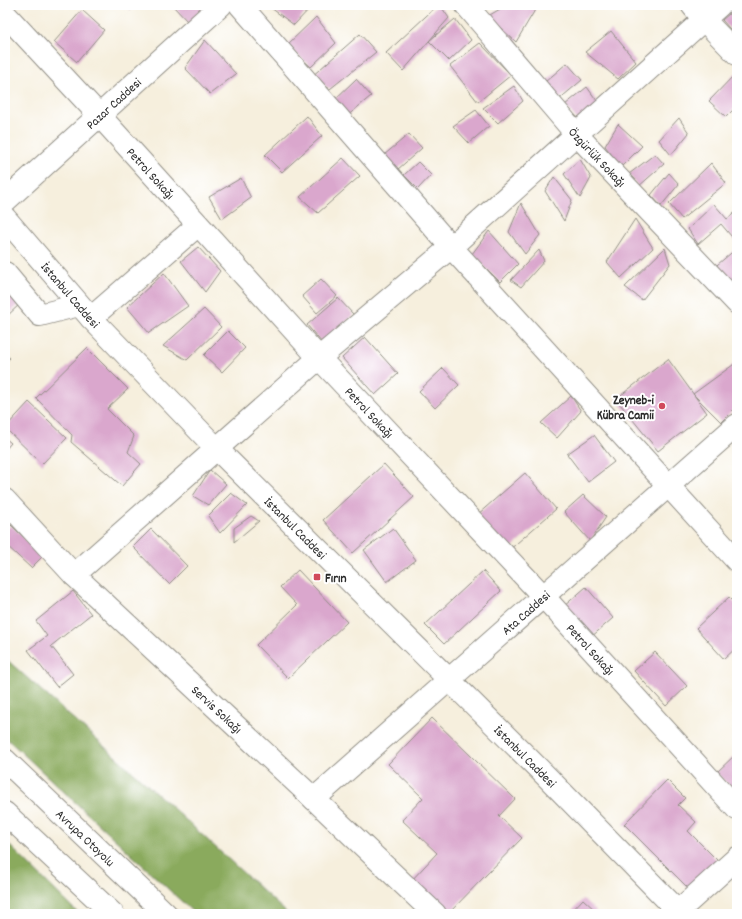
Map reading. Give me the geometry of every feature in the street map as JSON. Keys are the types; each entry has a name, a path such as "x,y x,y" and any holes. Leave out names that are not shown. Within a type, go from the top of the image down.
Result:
{"main road":[{"name":"Pazar Caddesi","path":"5,215 99,115 221,5"},
{"path":"240,5 451,247 737,561"},
{"name":"Özgürlük Sokağı","path":"466,5 577,135 737,303"},
{"path":"74,575 319,358 451,247 577,135 698,12 720,5"},
{"path":"698,12 737,54"},
{"name":"Petrol Sokağı","path":"5,14 99,115 319,358 543,596 737,809"},
{"name":"İstanbul Caddesi","path":"5,215 85,311 217,449 547,777 678,913"},
{"path":"5,273 40,315 85,311 198,225"},
{"name":"Ata Caddesi","path":"314,799 737,425"},
{"name":"Servis Sokağı","path":"5,500 74,575 435,914"},
{"name":"Avrupa Otoyolu","path":"5,760 166,914"},
{"path":"5,813 113,914"},
{"path":"678,913 737,858"}],"green space":[{"path":"5,658 161,797 288,914 195,914 5,737"},
{"path":"5,841 79,914 5,914"}],"building":[{"path":"122,5 135,5 131,10"},
{"path":"172,5 207,5 189,23"},
{"path":"267,5 313,5 294,25"},
{"path":"438,5 440,5 449,18 403,71 386,53"},
{"path":"507,5 534,5 535,10 516,42 488,16"},
{"path":"737,7 737,37 722,20"},
{"path":"82,10 104,30 77,62 54,42"},
{"path":"316,17 336,43 311,67 287,45"},
{"path":"455,19 471,40 449,61 429,41"},
{"path":"611,31 636,62 618,79 585,52"},
{"path":"360,34 376,52 330,89 311,77"},
{"path":"205,40 236,74 210,94 185,68"},
{"path":"480,43 511,75 478,102 450,66"},
{"path":"567,63 582,80 557,101 545,82"},
{"path":"736,73 737,106 726,117 709,101"},
{"path":"356,79 371,96 346,117 331,103"},
{"path":"514,86 523,101 498,123 483,108"},
{"path":"587,87 600,105 579,122 565,105"},
{"path":"476,110 489,126 469,143 453,126"},
{"path":"307,116 322,136 282,172 265,155"},
{"path":"679,118 689,133 671,155 659,140"},
{"path":"618,124 642,146 621,167 605,146"},
{"path":"409,134 422,148 397,170 384,155"},
{"path":"655,154 664,164 638,187 629,174"},
{"path":"343,158 360,176 318,213 300,197"},
{"path":"580,159 591,178 580,198 564,174"},
{"path":"418,162 431,175 418,189 404,175"},
{"path":"711,163 726,183 682,219 669,204"},
{"path":"669,173 679,184 661,206 651,195"},
{"path":"554,177 572,200 564,221 545,191"},
{"path":"241,178 251,198 222,219 209,197"},
{"path":"521,203 540,235 525,254 509,232"},
{"path":"714,204 727,219 737,211 737,243 721,224 698,244 688,229"},
{"path":"635,219 653,248 621,278 607,262"},
{"path":"489,231 518,264 500,282 472,254"},
{"path":"198,247 220,271 205,292 181,261"},
{"path":"665,248 670,264 642,300 625,287"},
{"path":"737,248 737,282 728,289 711,270"},
{"path":"539,250 544,261 521,287 511,280"},
{"path":"164,273 188,306 149,333 127,307"},
{"path":"321,279 337,296 317,313 302,296"},
{"path":"5,284 22,302 5,318"},
{"path":"338,298 354,315 322,343 307,325"},
{"path":"204,309 221,327 187,360 163,346"},
{"path":"228,331 245,348 222,372 204,355"},
{"path":"365,337 398,374 375,395 342,358"},
{"path":"87,348 128,389 107,409 134,436 128,452 141,464 122,486 71,442 72,435 36,398"},
{"path":"5,354 10,358 5,363"},
{"name":"Zeyneb-i Kübra Camii","path":"668,359 707,413 658,451 616,399"},
{"path":"737,362 737,406 721,422 693,394"},
{"path":"443,368 459,385 435,408 419,391"},
{"path":"571,396 581,411 557,438 541,423"},
{"path":"29,402 67,438 42,464 5,428"},
{"path":"594,435 614,462 588,482 567,454"},
{"path":"5,438 11,443 5,450"},
{"path":"384,464 414,497 353,553 323,520"},
{"path":"210,470 226,484 208,505 193,496"},
{"path":"525,473 556,509 508,551 477,515"},
{"path":"231,493 247,505 220,533 208,516"},
{"path":"583,495 606,517 590,541 564,512"},
{"path":"251,516 259,521 234,542 234,528"},
{"path":"11,525 43,556 31,568 5,544 5,531"},
{"path":"393,528 416,560 387,582 364,550"},
{"path":"151,529 187,566 169,584 133,547"},
{"path":"298,570 347,622 288,678 256,645 297,605 280,587"},
{"path":"483,571 501,591 444,644 425,625"},
{"path":"586,587 613,618 590,638 563,607"},
{"path":"73,591 91,614 51,646 73,674 57,687 28,650 47,636 36,621"},
{"path":"729,597 737,605 737,647 724,659 696,628"},
{"path":"655,652 687,686 666,706 634,671"},
{"path":"432,718 515,799 499,816 522,838 448,914 444,914 411,881 437,853 402,820 423,798 388,764"},
{"path":"737,753 737,793 716,773"},
{"path":"667,780 685,798 678,805 696,822 688,831 718,861 689,889 624,824"},
{"path":"583,899 596,911 592,914 569,914"}],"place":[{"name":"Zeyneb-i Kübra Camii","path":"662,406"},
{"name":"Fırın","path":"317,577"}]}
